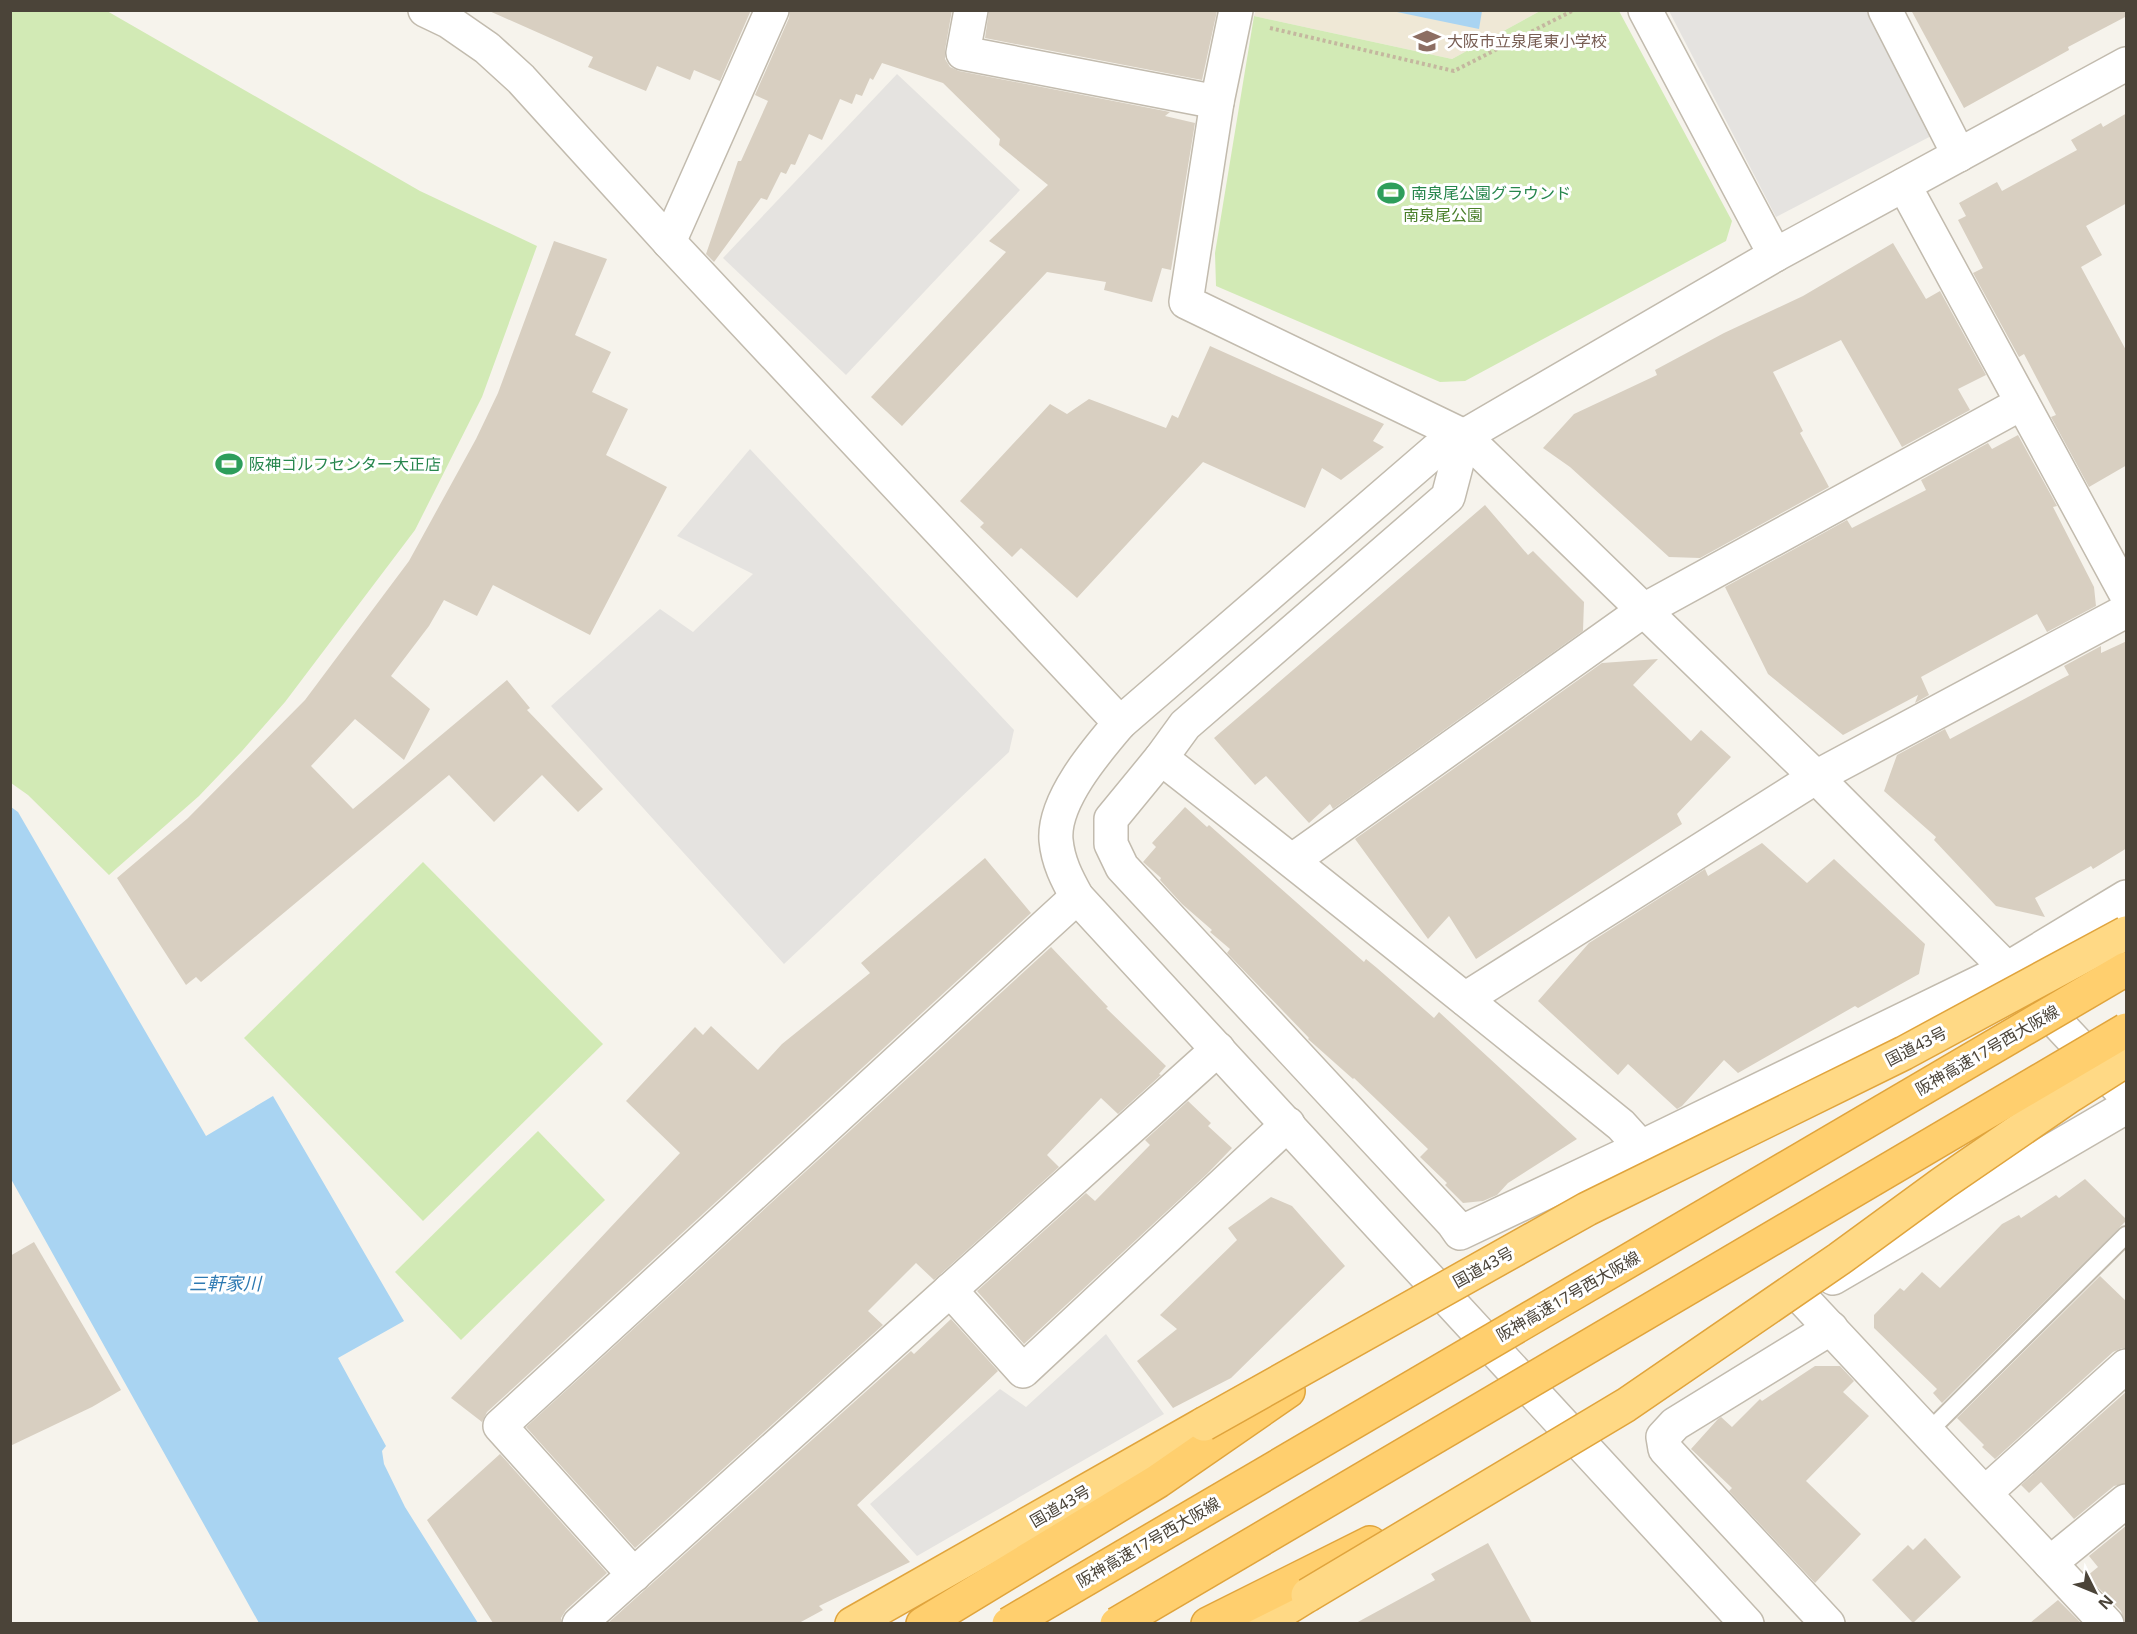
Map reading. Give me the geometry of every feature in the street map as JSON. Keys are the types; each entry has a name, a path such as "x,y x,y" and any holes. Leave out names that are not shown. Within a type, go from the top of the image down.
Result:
{"highway":[{"name":"国道43号","path":"852,1623 1587,1209 1904,1053 2127,933"},
{"name":"阪神高速17号西大阪線","path":"1009,1623 2127,969"},
{"path":"1117,1623 2127,1030"},
{"path":"1261,1623 1626,1405 1839,1259 1943,1183 2071,1095 2127,1060"},
{"path":"923,1623 1158,1481 1417,1303"},
{"path":"1208,1623 1502,1479"}],"street":[{"path":"425,10 448,21 487,48 521,79 669,242 1120,723"},
{"path":"669,242 772,10"},
{"path":"971,10 963,52 1217,102"},
{"path":"1645,10 1775,255"},
{"path":"1885,10 1959,155"},
{"path":"1235,15 1217,102 1185,302 1464,436 1816,777 2007,969 2127,1096"},
{"path":"1747,1623 1077,897 1062,869 1056,839 1062,810 1088,760 1120,723 1436,450 1464,436 1775,255 2127,64"},
{"path":"1465,999 1816,777 2125,612 2022,403 1904,185"},
{"path":"1293,860 1644,610 2022,403"},
{"path":"1464,436 1448,497 1185,725 1111,819 1112,844 1122,867 1453,1222 1460,1233 2007,969 2127,897"},
{"path":"1161,758 1293,860 1621,1125 1641,1147"},
{"path":"634,1575 500,1426 1077,897"},
{"path":"579,1623 1218,1048"},
{"path":"1572,1434 2127,1107"},
{"path":"950,1290 1023,1371 1288,1124"},
{"path":"1801,1297 2107,1623"},
{"path":"1828,1623 1665,1449 1663,1437 1675,1424 1830,1328"},
{"path":"1985,1493 2127,1366"},
{"path":"2050,1563 2127,1501"}],"lane":[{"path":"1928,1432 2127,1235"}],"path":[{"path":"1235,15 1454,71 1574,10"}],"shaded area":[{"name":"大阪市立泉尾東小学校","path":"1256,10 1540,11 1452,59 1254,16"},
{"path":"1669,11 1871,11 1935,134 1776,217"},
{"path":"897,74 1020,190 846,375 723,258"},
{"path":"750,449 1014,730 1009,752 784,964 551,706 660,609 693,632 753,574 677,536"},
{"path":"1106,1334 1164,1414 917,1556 870,1504 1000,1389 1026,1407"}],"green space":[{"name":"阪神ゴルフセンター大正店","path":"10,11 107,11 420,191 537,246 482,397 415,530 285,702 242,751 199,796 109,875 28,795 11,783"},
{"name":"南泉尾公園","path":"1540,11 1619,11 1732,221 1726,241 1465,381 1440,382 1216,286 1215,253 1254,16 1452,59"},
{"path":"423,862 603,1044 423,1221 244,1038"},
{"path":"538,1131 605,1200 461,1340 395,1272"}],"water":[{"path":"1482,10 1479,29 1392,11"},
{"name":"三軒家川","path":"11,807 18,812 206,1136 273,1096 404,1321 338,1358 386,1446 382,1451 384,1464 405,1507 478,1623 259,1623 11,1179"}],"building":[{"path":"487,10 751,10 720,81 694,70 690,80 657,66 646,91 588,67 593,57"},
{"path":"790,10 952,10 945,50 945,59 950,67 959,71 1170,112 1165,116 1195,123 1171,270 1162,268 1152,302 1104,290 1106,282 1047,272 902,426 871,397 1006,252 989,241 1048,185 999,145 1000,139 943,83 882,63 873,80 870,78 862,96 856,94 852,104 840,99 822,140 809,134 795,165 791,164 786,174 781,172 767,200 761,198 714,262 706,254 738,161 741,161 768,101 755,95 789,18"},
{"path":"989,10 1217,11 1202,80 985,38"},
{"path":"1911,10 2127,10 2127,16 2068,47 2069,50 1964,108"},
{"path":"2127,113 2127,203 2086,226 2102,255 2081,267 2127,352 2127,465 2089,487 2051,417 2056,415 2024,354 2019,357 1973,273 1983,268 1958,220 1966,216 1959,203 1997,182 2002,191 2077,150 2071,140 2101,123 2103,127"},
{"path":"554,241 607,259 575,335 611,352 592,392 628,409 606,455 667,487 590,635 493,585 477,616 444,600 429,626 391,676 430,709 404,760 355,719 311,766 353,809 507,680 530,708 527,710 603,789 578,812 542,775 494,822 449,775 201,982 196,977 186,985 117,878 188,818 305,700 409,561 476,439 498,393"},
{"path":"1893,243 1926,299 1940,291 1986,375 1958,389 1970,410 1902,447 1841,340 1773,372 1803,431 1800,433 1829,487 1700,558 1669,557 1570,467 1543,448 1574,414 1657,375 1655,370 1724,333 1803,296"},
{"path":"1210,346 1384,424 1373,441 1384,447 1341,480 1322,468 1305,508 1203,462 1077,598 1021,548 1012,557 980,527 984,523 960,501 1050,404 1067,414 1089,399 1166,428 1172,415 1178,418"},
{"path":"2018,435 2057,506 2053,507 2094,587 2096,606 2047,632 2037,614 1921,677 1929,695 1915,703 1918,695 1843,735 1768,674 1725,587 1847,520 1852,528 1926,490 1921,480 1988,443 1992,449"},
{"path":"1485,505 1528,555 1533,551 1584,602 1583,631 1333,809 1330,804 1309,823 1266,776 1255,785 1214,738"},
{"path":"2127,641 2127,848 2093,869 2091,866 2035,898 2045,917 1996,906 1934,840 1936,837 1884,791 1897,755 1945,729 1950,739 2069,675 2064,666 2101,646 2101,653"},
{"path":"1658,659 1633,685 1691,741 1701,730 1731,757 1677,814 1682,824 1476,959 1449,916 1428,939 1355,839 1602,663"},
{"path":"1185,807 1207,827 1209,825 1364,962 1366,959 1434,1018 1439,1012 1577,1139 1508,1183 1497,1195 1483,1201 1463,1203 1445,1185 1447,1183 1420,1157 1428,1149 1354,1078 1308,1039 1227,953 1230,949 1182,904 1160,880 1161,878 1143,862 1156,847 1152,843"},
{"path":"1762,843 1807,883 1834,859 1925,944 1919,974 1858,1008 1855,1006 1738,1073 1724,1060 1677,1109 1628,1064 1618,1075 1538,1001 1589,943 1705,869 1708,876"},
{"path":"985,858 1031,913 487,1412 482,1422 451,1398 680,1153 626,1101 695,1027 703,1035 711,1026 758,1070 782,1044 870,973 861,963"},
{"path":"1051,947 1108,1007 1106,1008 1166,1066 1159,1074 1161,1075 1118,1114 1101,1098 1047,1155 1059,1167 934,1280 916,1263 868,1311 883,1325 635,1548 526,1427"},
{"path":"1188,1101 1211,1123 1208,1126 1232,1148 1024,1344 977,1291 1086,1193 1095,1201 1150,1145 1145,1140"},
{"path":"2085,1179 2127,1220 1942,1403 1933,1393 1937,1389 1874,1328 1874,1315 1900,1288 1904,1291 1922,1272 1940,1288 2002,1224 2019,1215 2021,1218 2056,1195 2059,1198"},
{"path":"1271,1197 1292,1206 1345,1266 1231,1378 1173,1408 1137,1361 1177,1329 1160,1315 1237,1240 1228,1228"},
{"path":"34,1242 121,1390 92,1407 10,1446 10,1256"},
{"path":"2100,1276 2127,1302 2127,1348 2113,1352 1995,1459 1957,1418"},
{"path":"951,1319 998,1371 857,1505 910,1562 819,1606 823,1610 799,1623 608,1623 911,1351 914,1354"},
{"path":"1815,1366 1840,1366 1854,1381 1843,1392 1869,1416 1806,1481 1861,1534 1815,1583 1729,1491 1732,1488 1691,1449 1718,1419 1721,1417 1732,1427 1760,1399 1762,1401"},
{"path":"2127,1391 2127,1483 2114,1486 2074,1519 2041,1482 2029,1493 2021,1485"},
{"path":"500,1454 607,1573 566,1610 561,1623 493,1623 427,1520"},
{"path":"2127,1525 2127,1623 2125,1623 2121,1611 2087,1576 2098,1567 2089,1556"},
{"path":"1925,1538 1961,1577 1913,1623 1872,1580 1908,1545 1913,1550"},
{"path":"1488,1543 1532,1623 1356,1623 1435,1580 1431,1574"},
{"path":"2058,1600 2081,1623 2030,1623"}],"place":[{"name":"大阪市立泉尾東小学校","path":"1427,41"},
{"name":"南泉尾公園グラウンド","path":"1391,193"},
{"name":"阪神ゴルフセンター大正店","path":"229,464"}]}
